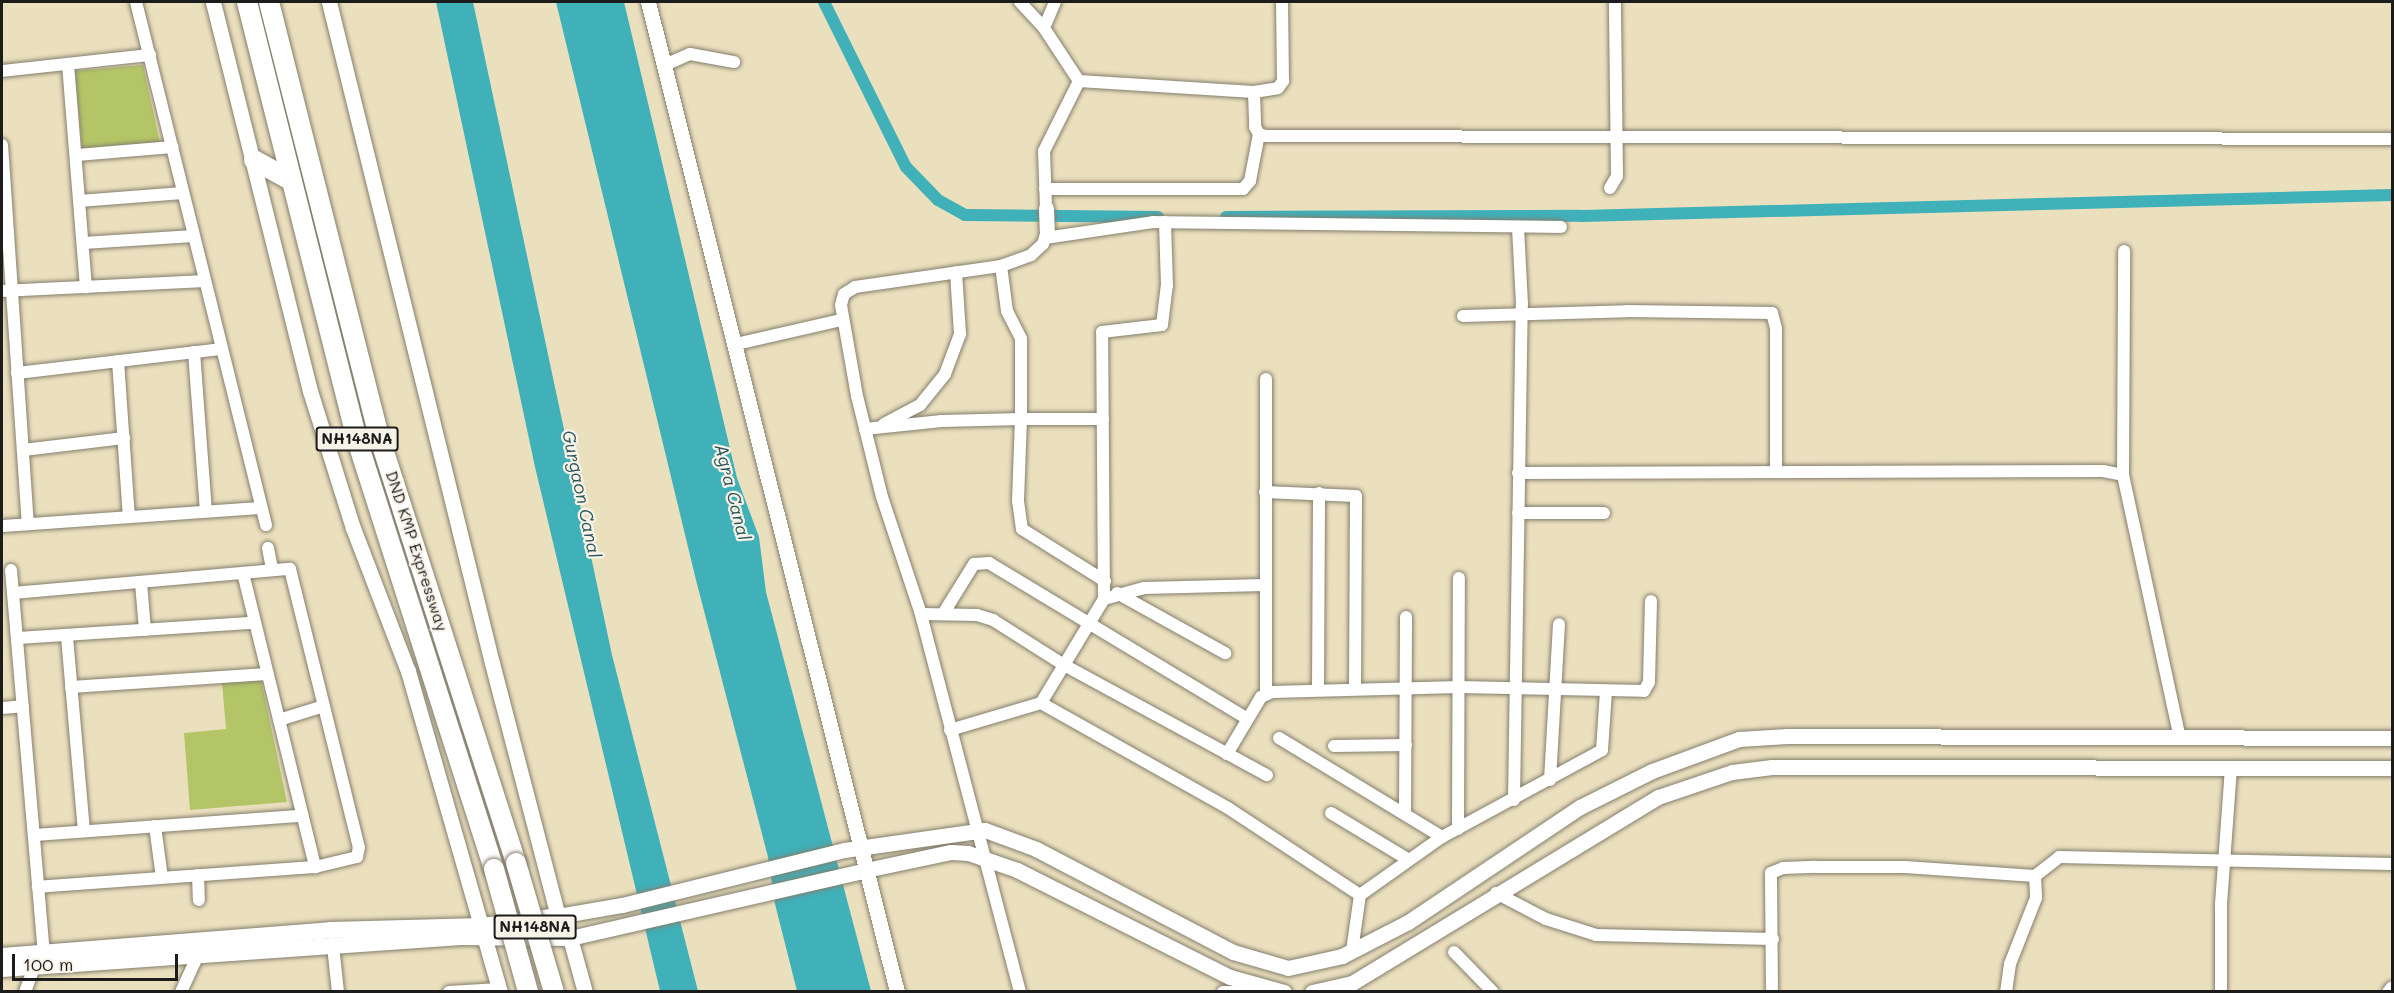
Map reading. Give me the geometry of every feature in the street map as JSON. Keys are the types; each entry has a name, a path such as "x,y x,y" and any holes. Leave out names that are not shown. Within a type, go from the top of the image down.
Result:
{"highway":[{"name":"DND KMP Expressway","path":"247,2 357,440 494,869 528,992"},
{"name":"DND KMP Expressway","path":"269,2 378,434 516,863 554,992"},
{"path":"254,160 292,181"}],"main road":[{"path":"2,956 39,960 198,955 333,946 483,932 558,916"},
{"path":"2,969 39,960 330,930 483,932 570,938"}],"street":[{"path":"136,2 266,525"},
{"path":"213,2 310,391 353,528 408,671 499,990 449,992"},
{"path":"329,2 558,916 570,938 585,992"},
{"path":"648,2 736,344 852,848 866,870 897,992"},
{"path":"1020,2 1044,28 1079,81"},
{"path":"1044,28 1055,2"},
{"path":"1079,81 1254,92 1281,86 1282,2"},
{"path":"1610,188 1617,176 1618,139 1615,2"},
{"path":"665,65 690,54 734,62"},
{"path":"2,70 150,56"},
{"path":"68,64 86,287"},
{"path":"1020,992 921,614 882,497 871,429 841,320 844,294 855,287 1001,266 1031,255 1046,235 1044,151 1079,81"},
{"path":"1045,189 1244,189 1251,181 1258,134 1254,92"},
{"path":"1258,134 1618,139 2392,139"},
{"path":"2,146 7,290 17,373 28,524"},
{"path":"77,155 173,147"},
{"path":"79,201 183,193"},
{"path":"1046,235 1129,224 1165,222 1561,227"},
{"path":"950,730 1041,702 1104,599 1102,332 1153,328 1164,321 1165,222"},
{"path":"1514,800 1521,314 1518,226"},
{"path":"83,243 194,236"},
{"path":"2124,251 2123,475 2180,738"},
{"path":"1001,266 1007,311 1021,339 1018,501 1022,529 1105,581"},
{"path":"871,429 920,405 945,374 960,334 956,272"},
{"path":"7,290 205,281"},
{"path":"1463,316 1772,313 1776,328 1776,472"},
{"path":"736,344 841,320"},
{"path":"17,373 221,348"},
{"path":"194,352 206,512"},
{"path":"118,361 129,517"},
{"path":"1227,754 1246,718 1266,693 1264,585 1266,379"},
{"path":"871,429 1021,419 1103,419"},
{"path":"22,450 124,438"},
{"path":"1518,473 2103,471 2123,475"},
{"path":"1265,492 1351,494 1358,504 1355,689"},
{"path":"1318,690 1319,494"},
{"path":"2,526 260,508"},
{"path":"1518,513 1604,513"},
{"path":"268,548 272,568"},
{"path":"943,614 964,576 982,561 1246,718"},
{"path":"13,593 141,583 272,568 290,569 358,847 357,857 315,867 38,887"},
{"path":"11,570 38,887 39,960 25,992"},
{"path":"243,573 253,623 315,867"},
{"path":"1458,829 1459,578"},
{"path":"141,583 145,630"},
{"path":"1104,599 1117,593 1144,588 1264,585"},
{"path":"1117,593 1226,653"},
{"path":"1266,693 1459,687 1647,690 1651,601"},
{"path":"921,614 985,617 1064,665 1267,775"},
{"path":"1406,617 1406,812"},
{"path":"18,638 67,637 253,623"},
{"path":"1550,780 1559,624"},
{"path":"67,637 84,831"},
{"path":"71,687 267,674"},
{"path":"1352,951 1360,895 1442,837 1514,800 1602,750 1606,691"},
{"path":"1041,702 1228,808 1360,895"},
{"path":"2,708 22,706"},
{"path":"279,720 324,706"},
{"path":"558,916 622,905 852,848 976,829 1000,833 1036,849 1233,952 1263,963 1288,968 1315,965 1352,951 1408,922 1580,807 1652,771 1739,739 1787,736 2392,738"},
{"path":"1279,738 1406,812 1442,837"},
{"path":"1334,746 1406,745"},
{"path":"1312,992 1352,983 1496,893 1658,797 1732,772 1772,767 2392,768"},
{"path":"2221,992 2224,861 2231,769"},
{"path":"1331,813 1409,860"},
{"path":"34,835 302,816"},
{"path":"155,826 162,878"},
{"path":"570,938 627,928 731,901 951,852 985,856 1230,977 1284,992"},
{"path":"1772,992 1773,939 1769,879 1771,873 1783,868 1905,867 2035,876 2059,857 2392,862"},
{"path":"198,875 199,900"},
{"path":"2006,992 2010,964 2036,898 2035,876"},
{"path":"1496,893 1546,920 1596,935 1773,939"},
{"path":"333,946 339,992"},
{"path":"1454,952 1493,992"},
{"path":"181,992 198,955"},
{"path":"2388,992 2392,987"},
{"path":"1223,992 1244,992"}],"green space":[{"path":"143,65 160,143 82,149 75,71"},
{"path":"261,680 287,802 190,810 184,733 226,729 222,683"}],"water":[{"path":"436,2 473,2 612,655 698,991 660,991 535,467"},
{"name":"Agra Canal","path":"556,2 624,2 737,478 759,537 766,592 871,991 797,991 775,904 768,857 696,580"}],"waterway":[{"path":"824,2 906,167 938,200 965,215 1158,217"},
{"path":"1226,217 1581,216 2392,195"}],"water label":[{"name":"Gurgaon Canal","path":"582,494"}]}
